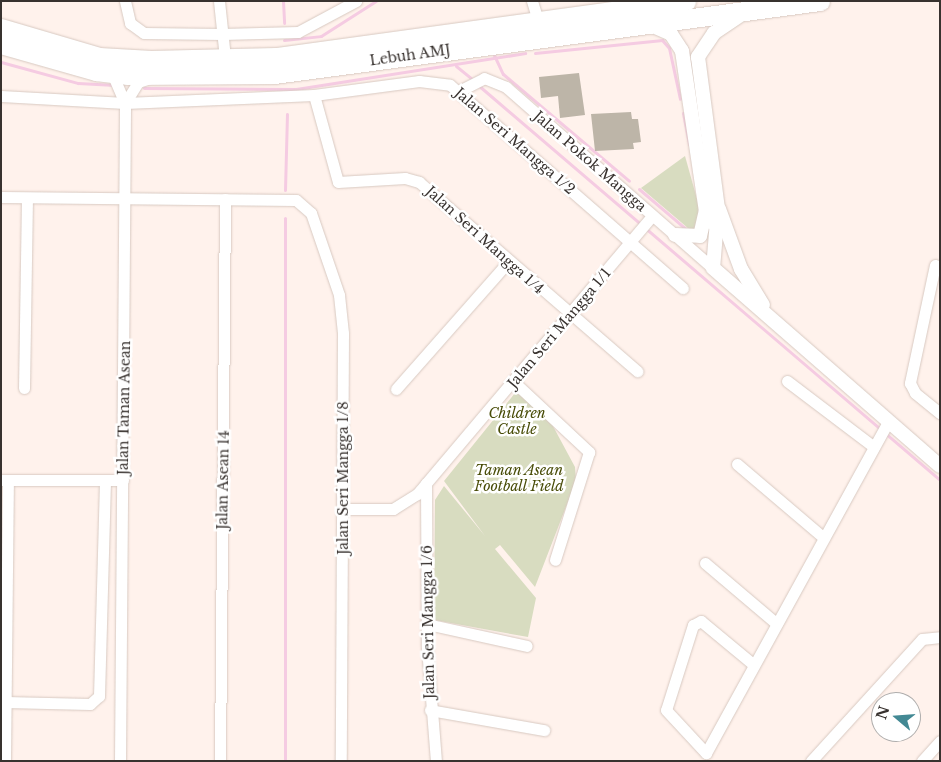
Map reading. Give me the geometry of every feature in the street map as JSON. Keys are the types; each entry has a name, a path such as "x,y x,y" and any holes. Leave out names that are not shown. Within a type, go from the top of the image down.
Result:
{"highway":[{"name":"Lebuh AMJ","path":"1,28 99,57 276,57 686,1"},
{"name":"Lebuh AMJ","path":"1,44 112,73 161,76 274,74 742,14 820,1"}],"street":[{"path":"125,1 130,23 144,33 222,34 298,32 356,1"},
{"path":"219,1 226,58"},
{"path":"532,1 538,21"},
{"path":"742,14 714,33 698,57 712,210 740,269 783,330"},
{"path":"650,25 670,34 682,51 715,225 713,268"},
{"path":"112,73 125,103"},
{"path":"125,103 138,82 161,76"},
{"name":"Jalan Pokok Mangga","path":"459,91 469,83 484,78 506,87 650,219 675,235 783,330 884,429 938,461"},
{"name":"Jalan Seri Mangga 1/2","path":"1,96 125,103 314,96 419,81 459,91 683,288"},
{"name":"Jalan Seri Mangga 1/4","path":"314,96 338,182 405,178 419,182 508,262 637,371"},
{"name":"Jalan Taman Asean","path":"120,761 125,103"},
{"path":"1,197 225,199"},
{"path":"24,388 27,198"},
{"name":"Jalan Seri Mangga 1/8","path":"225,199 302,203 312,213 342,312 344,509 341,761"},
{"name":"Jalan Asean 14","path":"220,761 225,199"},
{"path":"675,235 700,236 712,210"},
{"name":"Jalan Seri Mangga 1/1","path":"344,509 402,507 426,483 514,382 650,219"},
{"path":"396,389 508,262"},
{"path":"935,265 910,383 915,393 940,413"},
{"path":"928,294 940,291"},
{"path":"787,381 874,447"},
{"path":"514,382 589,452 555,560"},
{"path":"754,666 701,621 692,625 666,710 706,753 754,666 884,429"},
{"path":"737,464 824,538"},
{"path":"5,761 3,611 5,480 123,480"},
{"path":"5,702 90,704 100,696 105,480"},
{"name":"Jalan Seri Mangga 1/6","path":"426,483 426,624 430,710 436,761"},
{"path":"705,563 777,624"},
{"path":"426,624 527,646"},
{"path":"811,761 922,639 935,636"},
{"path":"430,710 544,730"},
{"path":"922,761 940,741"}],"green space":[{"path":"685,156 702,217 698,229 689,229 641,188"},
{"path":"515,393 540,402 575,467 576,481 535,587 500,545 495,549 536,598 528,637 434,620 435,500 444,486 485,536 444,481"}],"building":[{"path":"579,73 585,115 560,118 558,96 541,98 539,77"},
{"path":"631,112 632,119 638,119 641,142 633,143 634,149 595,151 591,114"}],"waterway":[{"path":"283,1 284,23"},
{"path":"284,40 321,36 376,1"},
{"path":"535,53 662,40 669,48 680,99"},
{"path":"144,88 296,89 525,53"},
{"path":"494,55 503,74 629,181"},
{"path":"1,62 78,83 115,85"},
{"path":"456,66 473,80"},
{"path":"478,85 940,480"},
{"path":"683,113 689,144"},
{"path":"285,190 287,114"},
{"path":"639,189 687,230"},
{"path":"285,218 285,761"}],"park label":[{"name":"Children Castle","path":"517,422"},
{"name":"Taman Asean Football Field","path":"519,478"}]}
